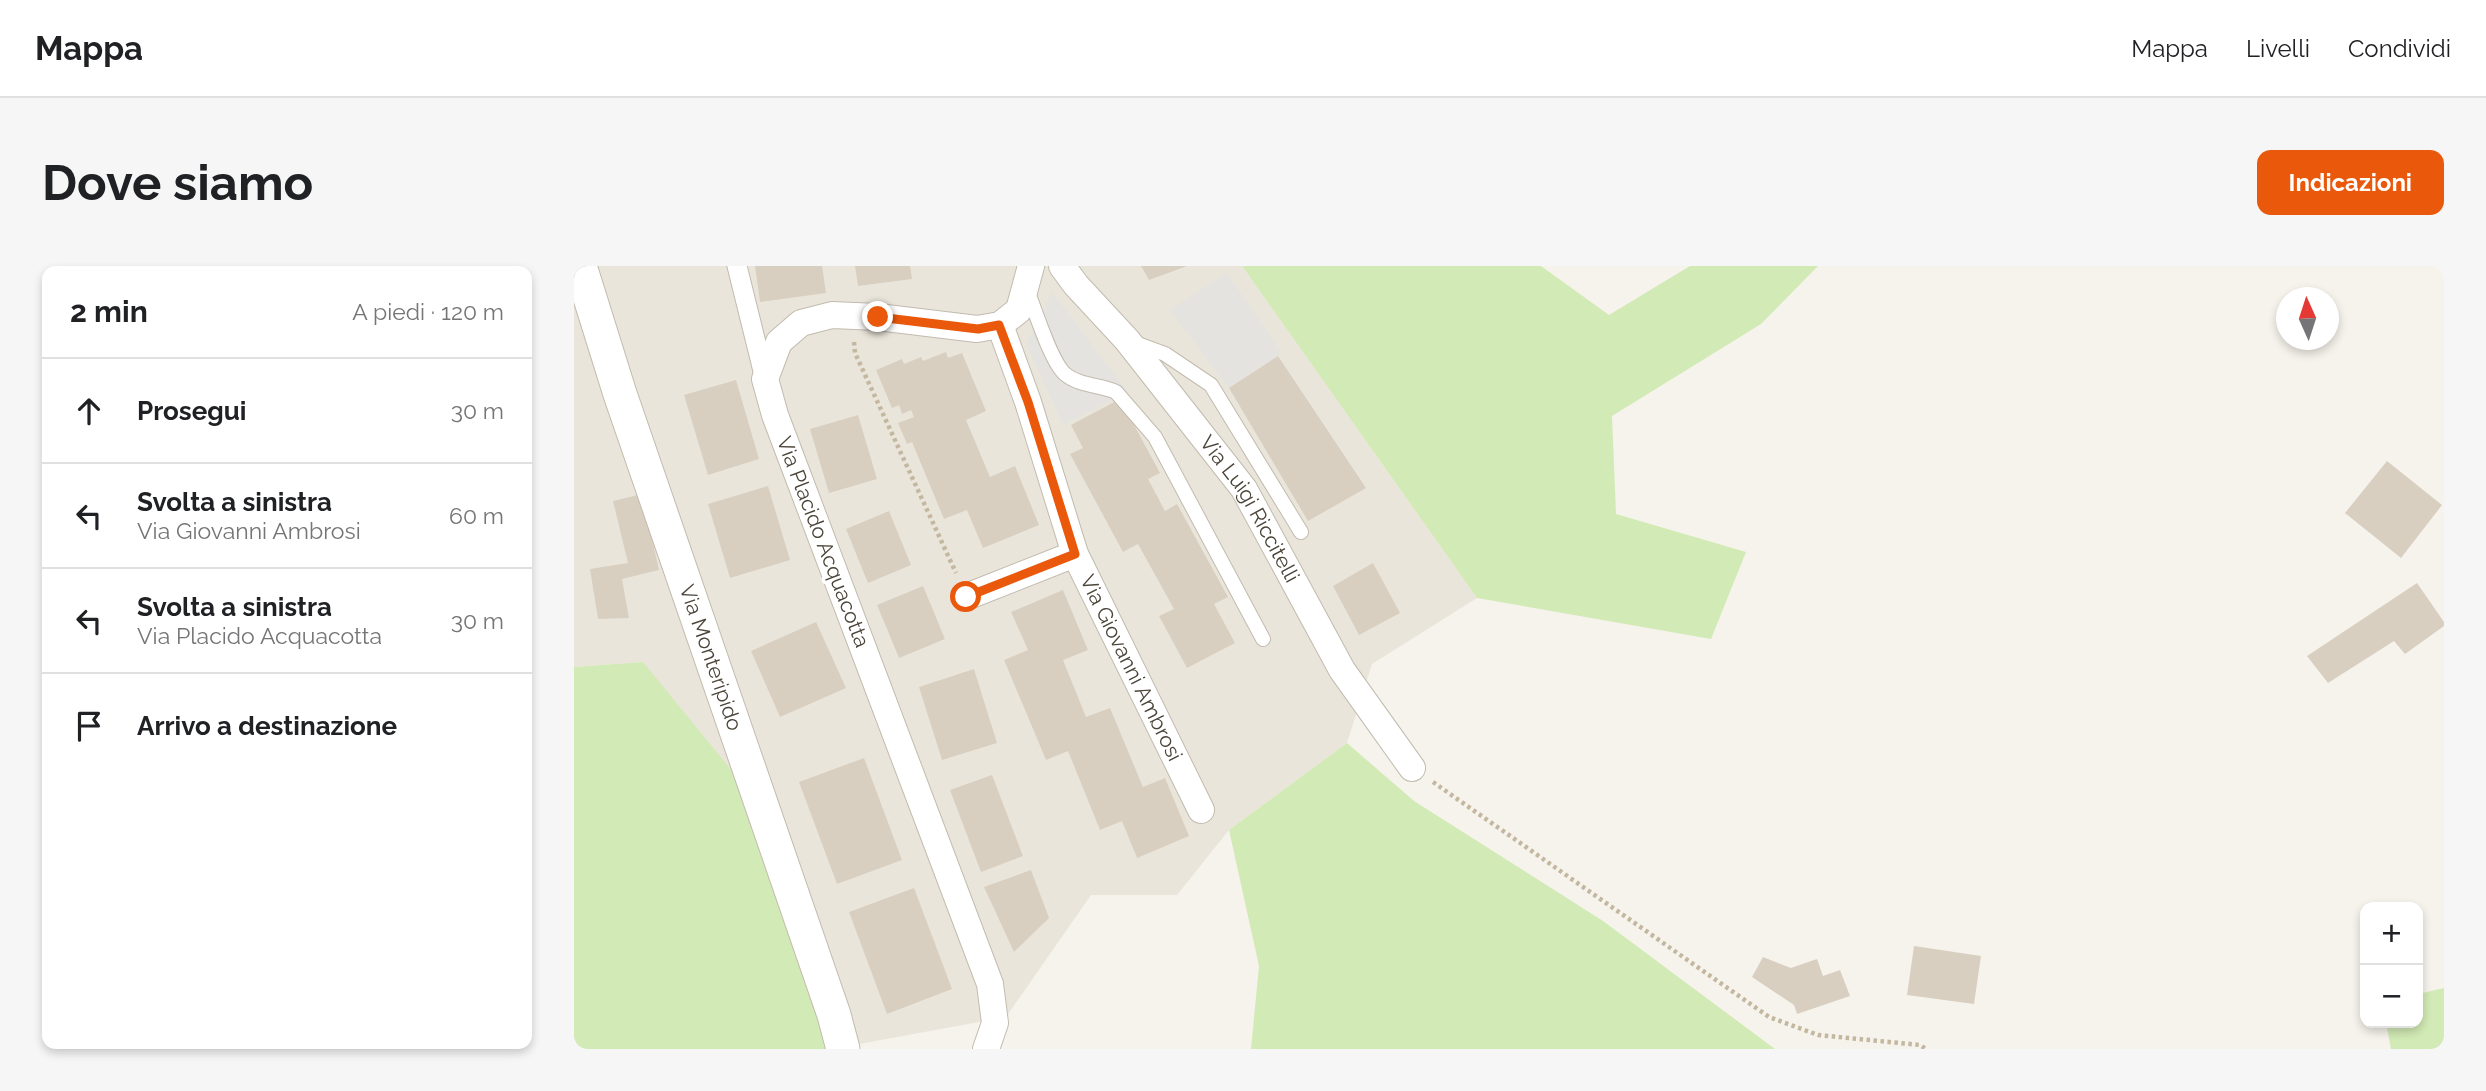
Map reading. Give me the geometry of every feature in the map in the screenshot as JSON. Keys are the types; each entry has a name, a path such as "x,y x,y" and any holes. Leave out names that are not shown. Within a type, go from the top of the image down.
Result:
{"street":[{"name":"Via Monteripido","path":"580,266 620,394 844,1049"},
{"path":"737,266 765,379"},
{"name":"Via Luigi Riccitelli","path":"1062,266 1127,340 1244,489 1342,670 1412,768"},
{"path":"765,379 779,342 802,323 832,316 878,317 978,329 999,325 1019,310 1028,278"},
{"name":"Via Giovanni Ambrosi","path":"999,325 1028,402 1075,554 1200,810"},
{"name":"Via Placido Acquacotta","path":"765,379 775,415 990,984 995,1023 986,1049"},
{"path":"966,597 1075,554"}],"lane":[{"path":"1028,278 1053,354 1065,374 1095,387 1107,387 1116,392 1155,437 1263,639"},
{"path":"1127,340 1165,354 1211,385 1301,532"}],"path":[{"path":"855,353 966,597"},
{"path":"1412,768 1769,1017 1818,1035 1920,1045 1926,1049"}],"shaded area":[{"path":"574,266 1242,266 1477,598 1372,664 1347,743 1229,830 1177,895 1091,895 1006,1017 843,1047 643,662 574,667"},
{"path":"1227,273 1282,353 1229,388 1169,310"},
{"path":"1052,292 1128,392 1063,425 1026,344"}],"green space":[{"path":"1242,266 1541,266 1609,315 1690,266 1818,266 1761,324 1612,416 1616,514 1746,552 1711,639 1477,598"},
{"path":"643,662 764,810 839,1049 574,1049 574,667"},
{"path":"1347,743 1414,801 1603,921 1775,1049 1251,1049 1259,966 1229,830"},
{"path":"2444,988 2444,1049 2391,1049 2387,1028 2423,1028 2423,993"}],"building":[{"path":"755,266 822,266 826,293 760,302"},
{"path":"855,266 910,266 912,279 858,286"},
{"path":"1141,266 1187,266 1149,280"},
{"path":"946,352 948,358 962,353 986,411 966,420 990,477 1015,466 1039,525 983,548 967,510 944,519 912,442 907,444 898,423 914,417 911,410 902,414 899,405 892,408 876,370 902,359 904,364 921,357 923,361"},
{"path":"1278,356 1366,488 1308,521 1229,388"},
{"path":"736,380 759,459 708,475 684,395"},
{"path":"1120,399 1160,473 1148,479 1165,511 1177,504 1228,597 1214,604 1235,643 1187,668 1159,616 1174,609 1138,544 1123,552 1070,454 1083,448 1071,425"},
{"path":"858,415 877,479 829,493 810,429"},
{"path":"2387,461 2442,505 2401,558 2345,513"},
{"path":"768,486 790,560 730,578 708,504"},
{"path":"642,494 659,570 622,579 629,618 598,619 590,569 628,563 613,501"},
{"path":"889,511 911,565 868,583 846,529"},
{"path":"1373,563 1400,613 1359,635 1333,586"},
{"path":"2417,583 2444,622 2444,626 2405,654 2394,641 2328,683 2307,656"},
{"path":"923,586 945,639 899,658 877,605"},
{"path":"1063,590 1088,650 1063,660 1086,717 1110,708 1143,787 1165,778 1189,836 1137,858 1122,821 1100,830 1068,751 1046,760 1004,660 1028,650 1011,612"},
{"path":"816,622 846,688 780,717 751,651"},
{"path":"974,669 997,743 942,760 919,687"},
{"path":"864,758 902,860 837,884 799,782"},
{"path":"992,775 1023,856 981,872 950,790"},
{"path":"1031,870 1049,918 1014,952 984,887"},
{"path":"914,888 952,989 887,1014 849,912"},
{"path":"1914,946 1981,956 1974,1004 1907,995"},
{"path":"1763,957 1791,968 1817,959 1823,976 1840,970 1850,996 1797,1014 1794,1005 1752,977"}],"route":[{"path":"878,317 978,329 999,325 1028,402 1075,554 966,597"}]}
